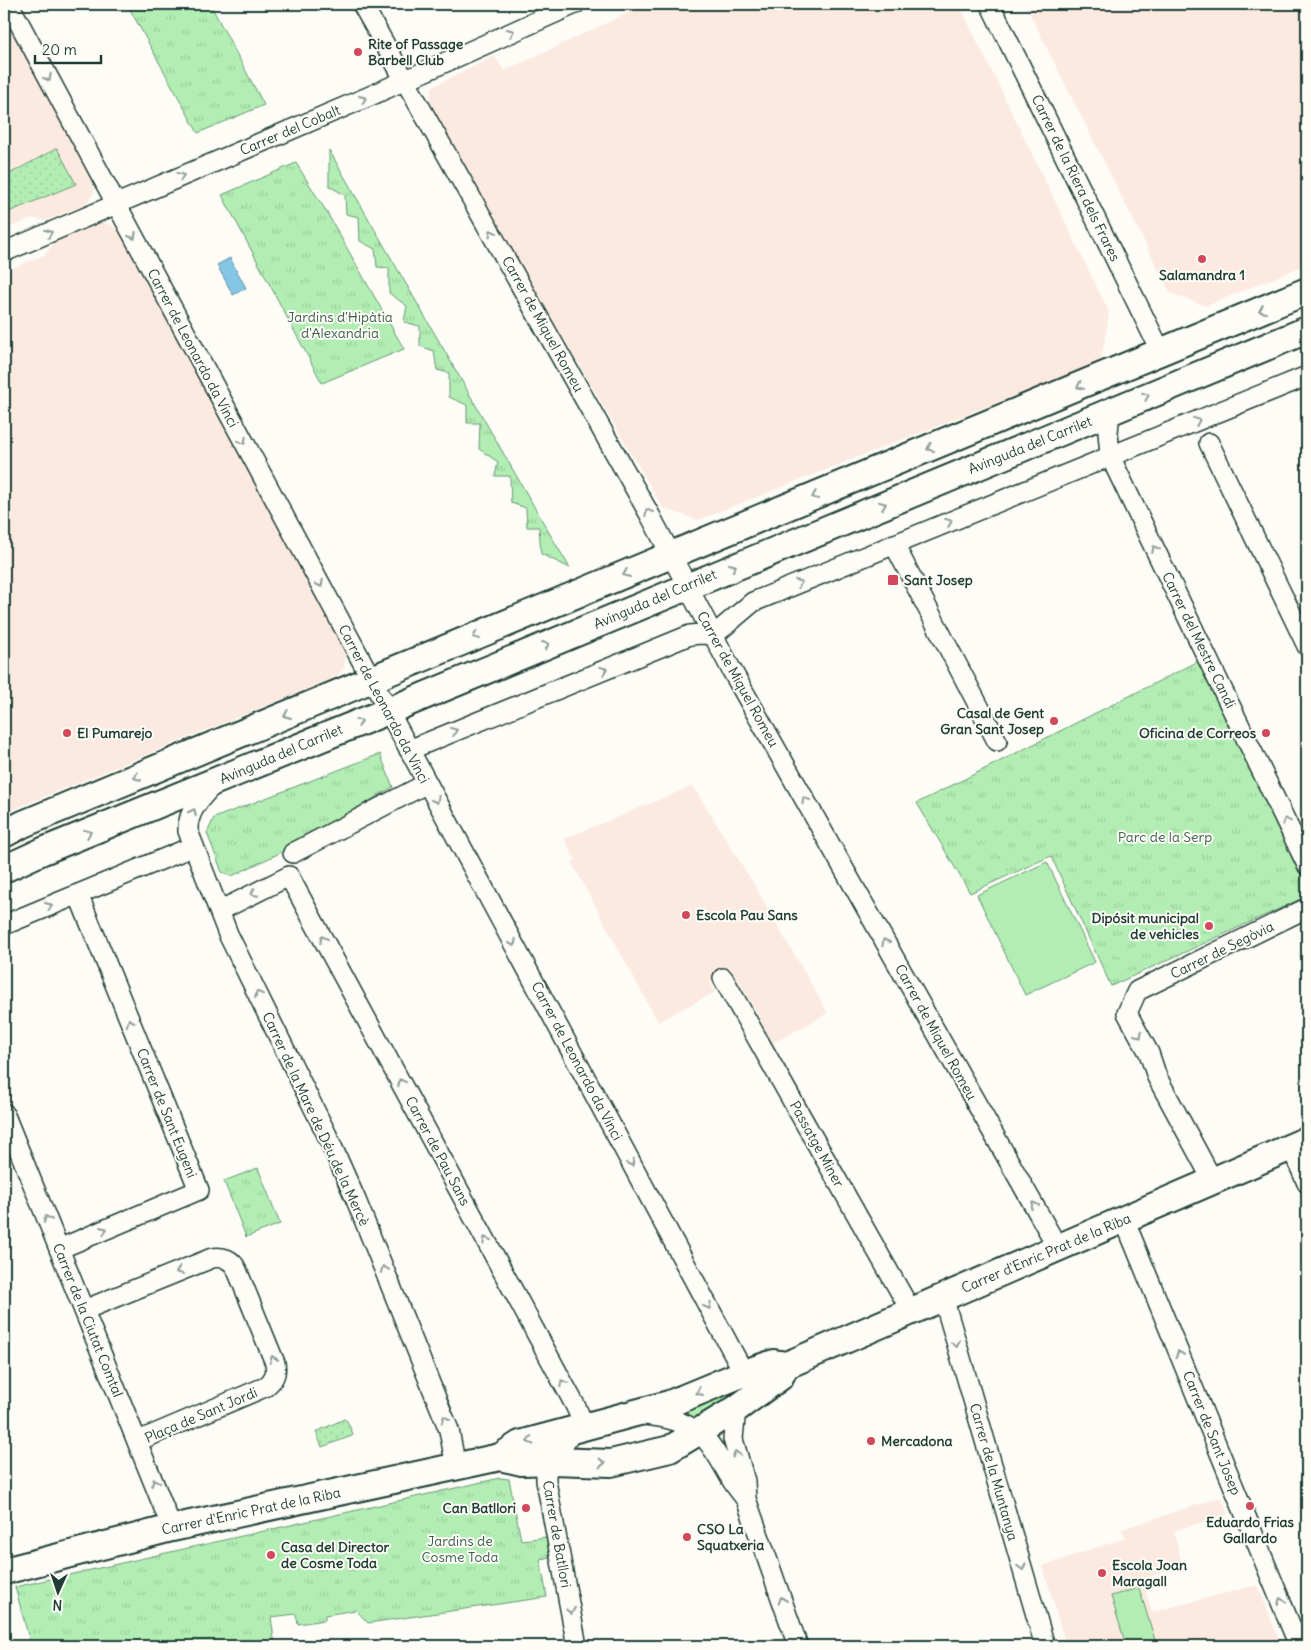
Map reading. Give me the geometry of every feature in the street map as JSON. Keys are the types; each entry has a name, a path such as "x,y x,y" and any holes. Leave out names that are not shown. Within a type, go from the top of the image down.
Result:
{"main road":[{"path":"10,830 1307,291"},
{"name":"Avinguda del Carrilet","path":"4,869 43,851 217,781 1307,330"},
{"name":"Carrer d'Enric Prat de la Riba","path":"500,1457 522,1462 612,1463 670,1449 736,1409 783,1371 911,1311 1299,1144"},
{"name":"Carrer d'Enric Prat de la Riba","path":"4,1571 172,1528 500,1457 520,1444 669,1404 774,1362 783,1371"}],"street":[{"name":"Carrer de Leonardo da Vinci","path":"8,4 744,1373"},
{"name":"Carrer de Miquel Romeu","path":"362,4 1058,1248"},
{"name":"Carrer del Cobalt","path":"4,252 406,80 575,4"},
{"name":"Carrer de la Riera dels Frares","path":"990,4 1161,352"},
{"path":"409,750 690,635 714,635 753,602 1307,376"},
{"name":"Carrer del Mestre Candi","path":"1110,411 1108,432 1110,456 1302,840 1307,865"},
{"path":"1209,444 1307,646"},
{"path":"894,544 997,741"},
{"name":"Carrer de la Mare de Déu de la Mercè","path":"217,781 202,796 188,823 188,831 228,934 327,1135 356,1200 449,1430 456,1467"},
{"path":"294,853 418,788"},
{"path":"4,925 194,846"},
{"name":"Carrer de Pau Sans","path":"219,912 289,876 566,1387 579,1428"},
{"name":"Carrer de Sant Eugeni","path":"59,1249 199,1190 78,894"},
{"name":"Carrer de Segòvia","path":"1213,1181 1157,1077 1149,1053 1127,1013 1137,991 1307,908"},
{"name":"Passatge Miner","path":"723,978 911,1311"},
{"name":"Carrer de la Ciutat Comtal","path":"4,1113 172,1528"},
{"path":"1299,1144 1307,1183"},
{"name":"Carrer de Sant Josep","path":"1124,1219 1299,1646"},
{"name":"Plaça de Sant Jordi","path":"84,1310 212,1258 219,1257 232,1261 238,1270 275,1363 276,1374 274,1378 265,1387 138,1442"},
{"name":"Carrer de la Muntanya","path":"943,1297 1045,1646"},
{"path":"736,1409 733,1439 746,1481 746,1499"},
{"path":"628,1415 655,1416 671,1420 698,1431 712,1449 746,1499 798,1646"},
{"name":"Carrer de Batllori","path":"577,1646 546,1481 546,1472 579,1428"}],"shaded area":[{"path":"647,4 959,4 1109,312 1100,362 698,520 663,508 429,108 432,87 495,56 504,71"},
{"path":"1025,4 1307,4 1307,264 1206,306 1170,293"},
{"path":"4,15 94,182 94,192 86,204 45,221 33,218 4,230"},
{"path":"97,223 111,225 121,235 344,648 344,667 340,673 331,679 4,813 4,272 44,255 57,240"},
{"name":"Escola Pau Sans","path":"693,786 753,883 828,1013 773,1043 732,969 710,982 715,992 658,1022 572,863 576,860 564,839"},
{"name":"Escola Joan Maragall","path":"1221,1497 1228,1514 1174,1531 1182,1566 1142,1579 1152,1612 1258,1585 1281,1646 1066,1646 1043,1566 1125,1538 1122,1529"}],"green space":[{"path":"127,4 210,4 264,105 198,133"},
{"path":"57,148 76,184 4,214 4,177"},
{"path":"329,150 570,568 541,554 539,527 527,527 526,508 511,503 510,476 495,476 498,462 479,449 480,423 467,423 467,405 449,397 449,373 437,370 434,351 420,346 420,326 404,322 407,306 389,293 389,268 377,267 375,249 360,241 359,217 346,214 345,195 329,186"},
{"name":"Jardins d'Hipàtia d'Alexandria","path":"296,163 326,211 404,349 322,383 222,195"},
{"name":"Parc de la Serp","path":"1201,660 1307,875 1307,896 1111,986 1051,856 970,893 917,803"},
{"path":"380,754 393,787 288,849 232,876 222,872 207,833 214,818"},
{"path":"1047,862 1095,962 1025,995 977,895"},
{"path":"258,1168 280,1224 246,1237 224,1181"},
{"path":"749,1386 697,1420 678,1413 684,1406"},
{"path":"344,1419 347,1421 353,1434 352,1436 322,1447 316,1432"},
{"name":"Jardins de Cosme Toda","path":"500,1478 509,1479 521,1540 548,1537 551,1557 540,1559 547,1597 368,1623 356,1610 325,1615 325,1620 298,1624 296,1614 271,1617 275,1646 31,1646 15,1587"},
{"path":"1139,1588 1155,1640 1126,1646 1111,1596"}],"water":[{"path":"230,258 246,288 233,295 217,265"}],"place":[{"name":"Rite of Passage Barbell Club","path":"358,52"},
{"name":"Salamandra 1","path":"1202,259"},
{"name":"Sant Josep","path":"893,580"},
{"name":"Casal de Gent Gran Sant Josep","path":"1054,721"},
{"name":"El Pumarejo","path":"67,733"},
{"name":"Oficina de Correos","path":"1266,733"},
{"name":"Escola Pau Sans","path":"686,915"},
{"name":"Dipósit municipal de vehicles","path":"1209,926"},
{"name":"Mercadona","path":"871,1441"},
{"name":"Eduardo Frias Gallardo","path":"1250,1506"},
{"name":"Can Batllori","path":"526,1508"},
{"name":"CSO La Squatxeria","path":"687,1537"},
{"name":"Casa del Director de Cosme Toda","path":"271,1555"},
{"name":"Escola Joan Maragall","path":"1102,1573"}]}
